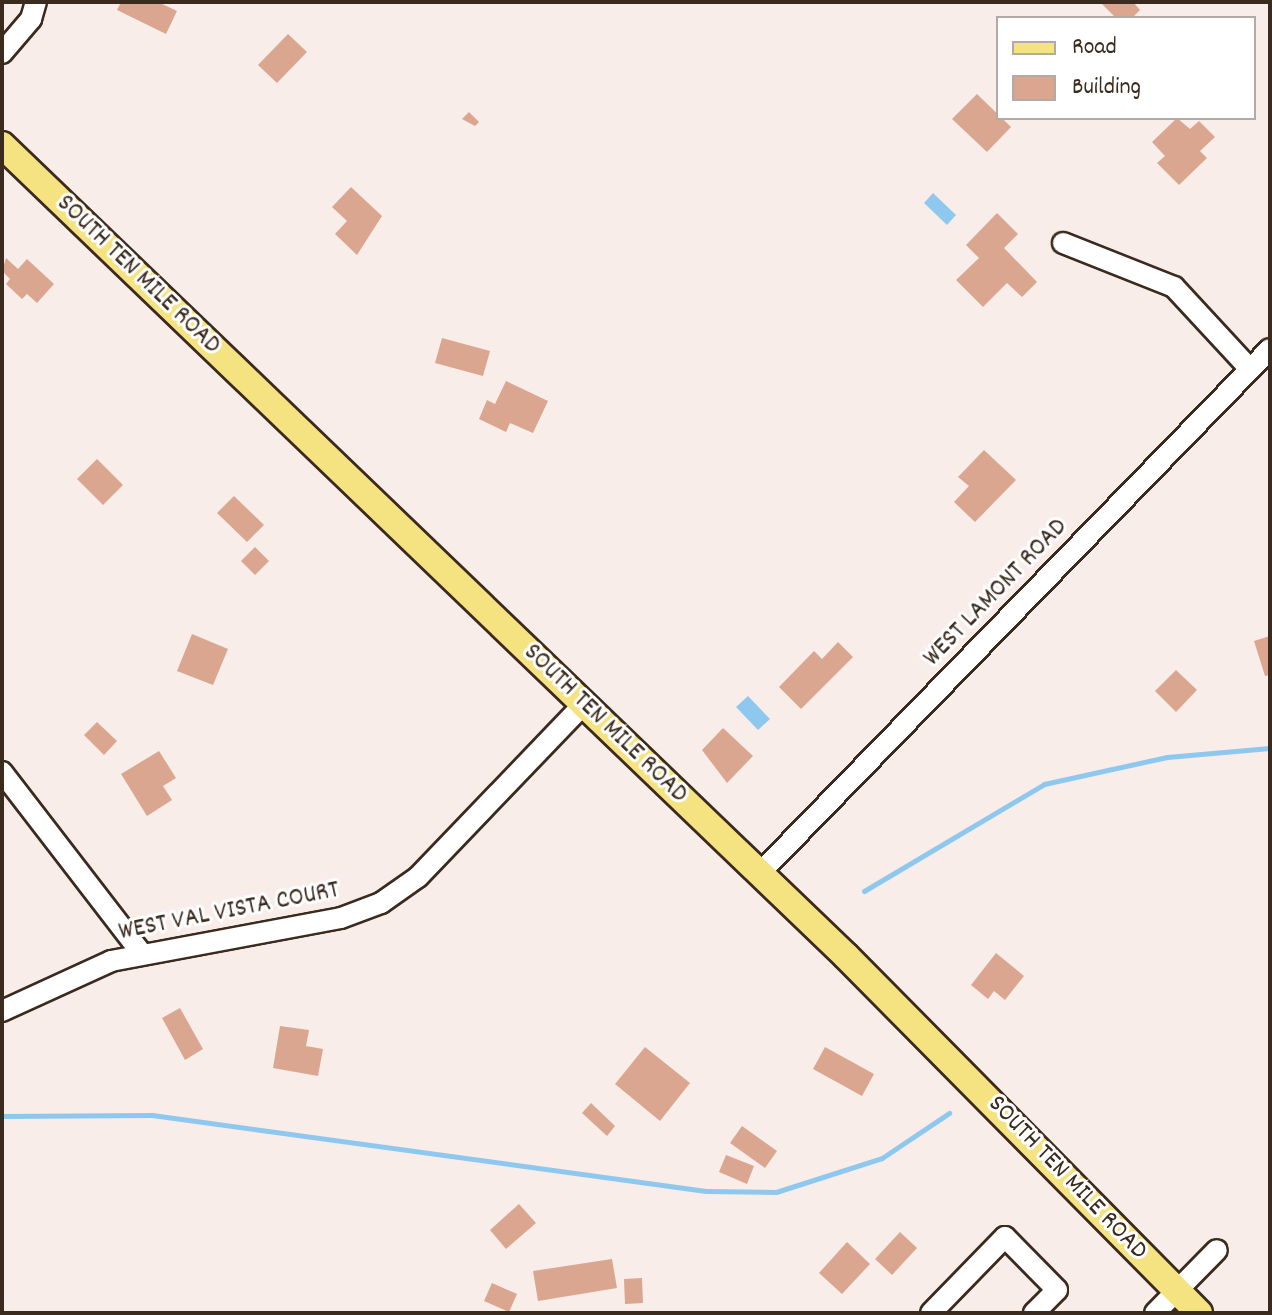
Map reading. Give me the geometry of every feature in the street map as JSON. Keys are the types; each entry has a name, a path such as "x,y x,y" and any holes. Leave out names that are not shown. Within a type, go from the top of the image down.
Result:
{"main road":[{"name":"SOUTH TEN MILE ROAD","path":"2,145 760,873 1010,1118 1199,1313"}],"street":[{"path":"2,53 31,19 36,2"},
{"path":"1063,243 1174,287 1250,369"},
{"name":"WEST LAMONT ROAD","path":"760,873 1270,349"},
{"name":"WEST VAL VISTA COURT","path":"2,1011 111,961 341,918 381,903 418,877 584,704"},
{"path":"2,772 142,954"},
{"path":"931,1313 1005,1237 1057,1290 1034,1313"},
{"path":"1155,1313 1217,1250"}],"water":[{"path":"933,193 956,215 947,225 924,203"},
{"path":"748,696 770,719 758,730 736,707"}],"building":[{"path":"121,2 158,2 177,11 166,34 117,10"},
{"path":"1133,2 1140,10 1134,16 1114,16 1102,4"},
{"path":"288,34 307,52 277,83 258,65"},
{"path":"977,94 996,112 996,120 1004,120 1011,127 987,152 952,119"},
{"path":"469,112 479,122 475,126 462,119"},
{"path":"1175,120 1190,129 1199,121 1215,137 1200,151 1207,158 1179,185 1157,163 1165,156 1152,142"},
{"path":"351,187 382,216 357,255 335,234 347,221 332,207"},
{"path":"997,213 1018,234 1004,248 1037,282 1022,297 1007,283 983,307 956,280 979,258 966,245"},
{"path":"6,258 18,269 27,259 54,284 37,303 27,294 22,299 6,284 10,279 2,271"},
{"path":"442,338 490,351 483,376 435,363"},
{"path":"506,381 548,401 533,433 510,423 506,432 479,419 487,400 495,404"},
{"path":"984,450 1016,480 975,522 954,502 969,486 958,477"},
{"path":"97,459 123,485 103,505 77,479"},
{"path":"234,496 264,525 247,542 217,513"},
{"path":"255,547 269,561 255,575 241,561"},
{"path":"192,634 228,649 213,685 177,671"},
{"path":"1270,636 1270,675 1265,676 1254,641"},
{"path":"838,642 853,657 801,709 779,687 814,651 822,659"},
{"path":"1176,670 1197,690 1176,712 1155,691"},
{"path":"97,722 117,741 104,755 84,735"},
{"path":"723,728 753,756 727,783 702,750"},
{"path":"159,751 176,778 163,786 172,800 147,816 121,774"},
{"path":"996,953 1024,976 1005,1000 994,991 988,999 971,985"},
{"path":"180,1008 203,1049 185,1060 162,1018"},
{"path":"280,1026 309,1030 306,1046 323,1049 318,1076 273,1068"},
{"path":"645,1047 690,1083 660,1121 615,1084"},
{"path":"825,1047 874,1074 862,1096 813,1069"},
{"path":"591,1103 615,1126 607,1136 582,1113"},
{"path":"742,1126 777,1151 765,1168 730,1143"},
{"path":"726,1155 754,1166 747,1184 719,1172"},
{"path":"519,1204 536,1223 506,1249 490,1230"},
{"path":"900,1232 917,1248 892,1275 875,1259"},
{"path":"847,1242 870,1264 842,1294 819,1273"},
{"path":"612,1259 617,1288 538,1301 533,1271"},
{"path":"642,1278 643,1303 625,1304 624,1279"},
{"path":"492,1283 517,1294 509,1312 484,1301"}],"waterway":[{"path":"864,891 1044,784 1167,757 1270,748"},
{"path":"2,1116 152,1115 706,1191 776,1192 882,1158 949,1113"}]}
